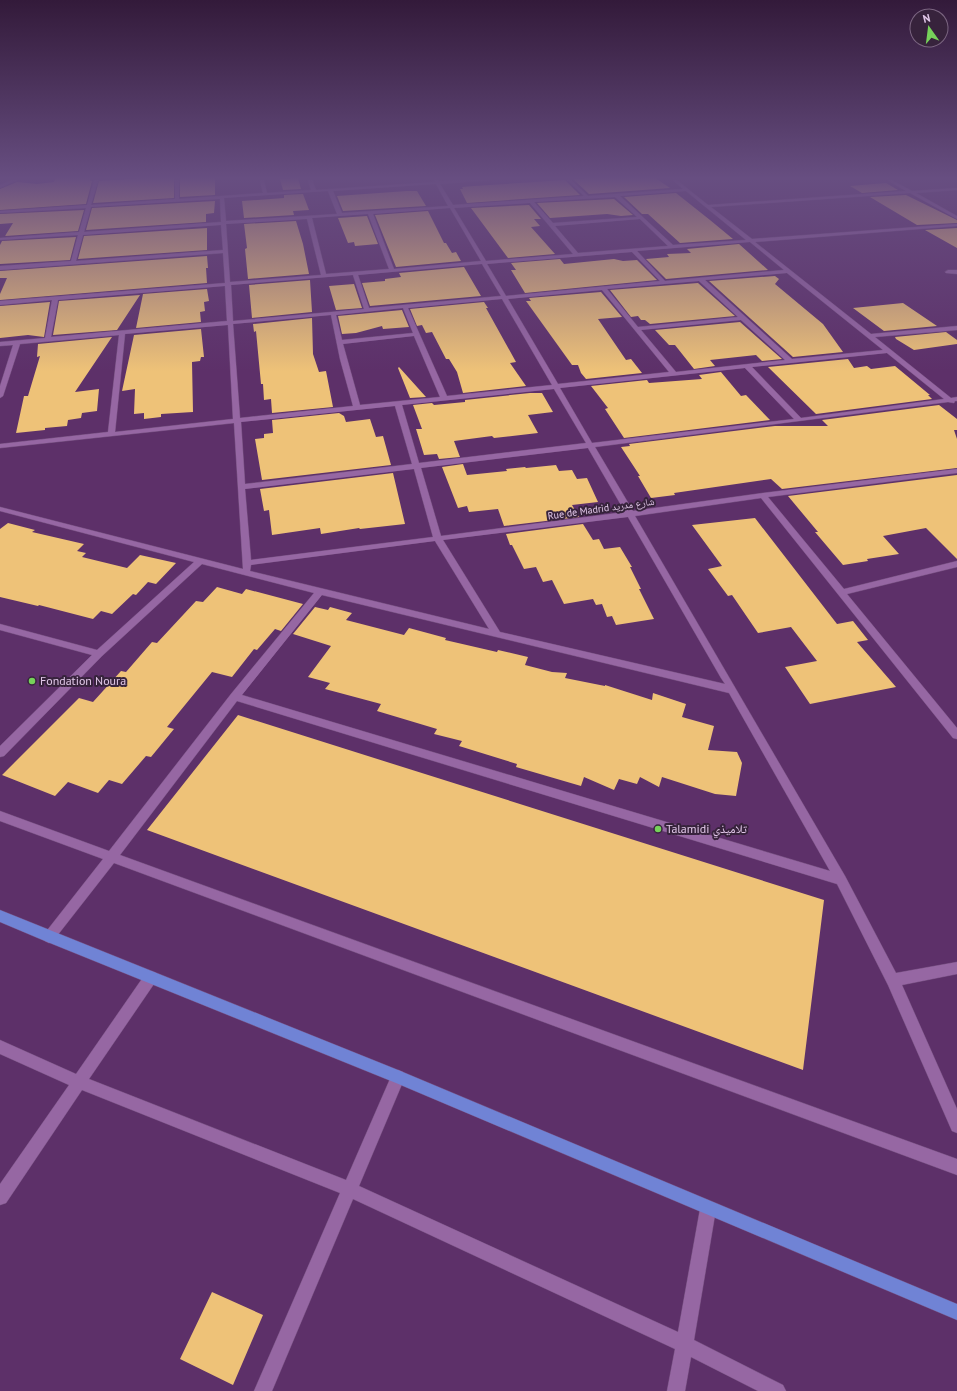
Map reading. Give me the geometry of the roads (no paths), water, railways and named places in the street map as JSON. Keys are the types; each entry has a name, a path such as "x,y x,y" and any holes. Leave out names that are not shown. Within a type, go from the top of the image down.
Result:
{"main road":[{"path":"0,916 398,1077 708,1209 957,1312"}],"street":[{"path":"73,262 79,242"},
{"path":"226,242 247,568"},
{"path":"315,242 324,276"},
{"path":"381,242 392,270"},
{"path":"472,242 632,514 841,880 893,980 957,1126"},
{"path":"566,242 577,255"},
{"path":"667,242 672,246"},
{"path":"0,303 724,242"},
{"path":"751,242 887,351 953,399 957,406"},
{"path":"633,250 664,283"},
{"path":"0,268 226,251"},
{"path":"0,344 789,272"},
{"path":"948,272 957,272"},
{"path":"355,273 367,310"},
{"path":"701,280 790,361"},
{"path":"603,288 674,374"},
{"path":"48,340 55,299"},
{"path":"405,307 444,398"},
{"path":"332,313 357,408"},
{"path":"637,329 743,318"},
{"path":"870,336 957,328"},
{"path":"111,434 122,333"},
{"path":"340,342 417,334"},
{"path":"0,393 17,343"},
{"path":"0,446 887,351"},
{"path":"747,366 799,420"},
{"path":"242,487 799,420 953,399"},
{"path":"398,404 438,539 498,634"},
{"name":"Rue de Madrid شارع مدريد","path":"247,568 438,539 632,514 763,495 957,471"},
{"path":"763,495 957,735"},
{"path":"0,509 200,561 247,568 320,592 733,690"},
{"path":"0,753 99,654 200,561"},
{"path":"842,592 957,564"},
{"path":"49,937 235,697 320,592"},
{"path":"0,627 99,654"},
{"path":"235,697 841,880"},
{"path":"0,816 957,1167"},
{"path":"893,980 957,968"},
{"path":"0,1197 150,977"},
{"path":"0,1047 78,1082 349,1189 684,1344 777,1391"},
{"path":"263,1391 398,1077"},
{"path":"676,1391 708,1209"}],"place":[{"name":"Fondation Noura","path":"32,681"},
{"name":"Talamidi تلاميذي","path":"658,829"}]}
